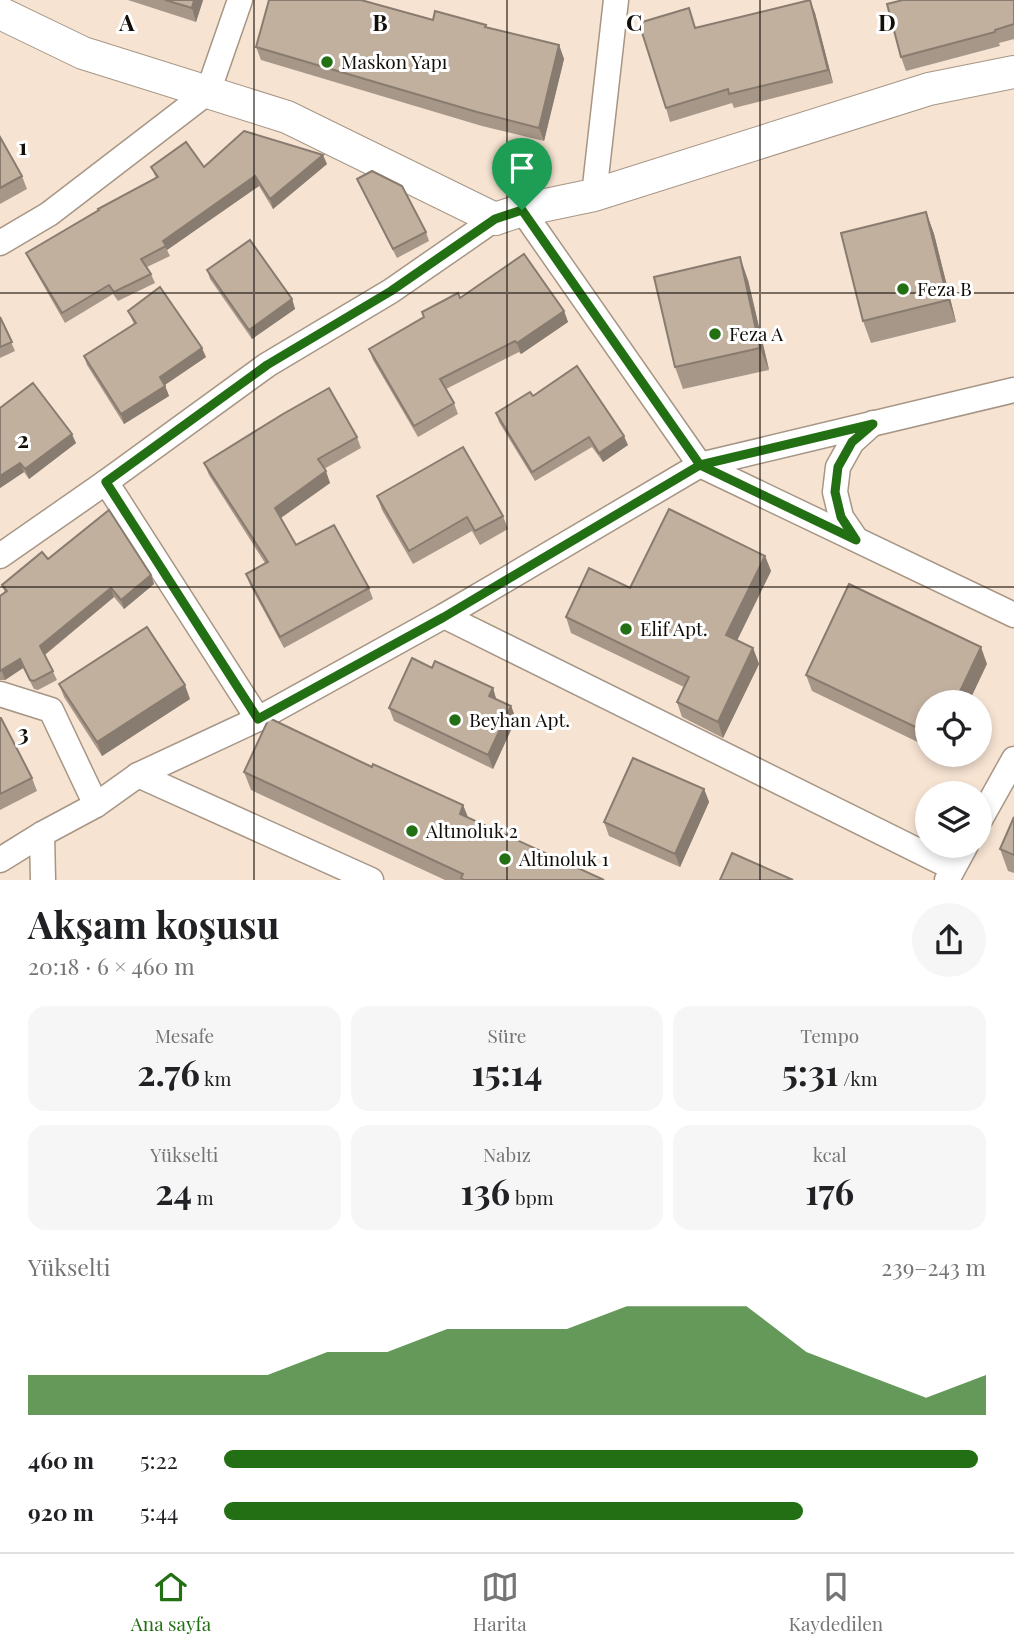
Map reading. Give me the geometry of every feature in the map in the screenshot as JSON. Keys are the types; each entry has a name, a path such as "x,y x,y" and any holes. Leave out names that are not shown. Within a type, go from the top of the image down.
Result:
{"street":[{"path":"0,243 49,214 208,92 240,0"},
{"path":"594,195 615,0"},
{"path":"0,13 83,53 287,117 508,214 700,465 1014,615"},
{"path":"0,556 267,365 391,291 508,214 594,195 929,89 1014,72"},
{"path":"0,860 96,805 138,775 258,719 444,617 700,465 1014,390"},
{"path":"856,540 841,517 835,492 838,467 852,442 873,424"},
{"path":"106,482 258,719"},
{"path":"444,617 950,874 959,858"},
{"path":"0,694 51,710 96,805"},
{"path":"992,798 1014,759"},
{"path":"138,775 371,880"},
{"path":"42,834 43,880"}],"building":[{"path":"165,0 194,0 192,8"},
{"path":"269,0 361,0 433,20 435,11 486,25 485,27 559,45 539,128 256,47"},
{"path":"810,0 828,70 729,94 728,89 666,108 639,23 689,8 695,28"},
{"path":"903,0 1014,0 1014,24 995,32 901,57 887,4"},
{"path":"244,131 323,155 270,199 255,176 163,241 166,246 141,259 151,274 114,292 109,285 62,313 26,253 98,209 158,177 151,167 186,142 204,167"},
{"path":"0,137 22,176 0,188"},
{"path":"372,171 402,186 426,232 393,249 357,179"},
{"name":"Feza B","path":"926,212 948,300 863,321 841,233"},
{"path":"250,240 292,299 249,330 207,270"},
{"path":"524,254 564,311 517,343 515,341 440,379 454,403 414,426 369,349 424,317 422,312 458,293 460,298"},
{"name":"Feza A","path":"740,257 760,348 675,367 654,277"},
{"path":"160,287 202,348 160,377 165,386 121,414 84,356 136,323 128,311"},
{"path":"0,317 12,342 0,347"},
{"path":"577,366 624,436 599,453 589,437 532,472 496,413 530,392 533,396"},
{"path":"33,383 72,434 25,469 20,463 0,476 0,408"},
{"path":"329,388 357,437 318,459 326,471 275,508 296,545 334,525 369,588 280,637 246,574 268,562 204,463"},
{"path":"463,447 503,516 475,531 467,517 409,551 377,496"},
{"path":"669,509 765,556 726,635 753,648 718,722 677,702 689,677 566,617 589,568 630,588"},
{"path":"109,510 151,575 121,600 111,588 40,646 53,671 34,681 30,680 20,659 0,671 0,596 7,591 2,585 42,552 48,559"},
{"path":"849,584 981,647 961,690 915,690 915,727 806,675"},
{"path":"147,627 185,685 97,742 59,684"},
{"name":"Beyhan Apt.","path":"412,658 432,668 435,661 493,688 489,696 511,706 488,755 389,708"},
{"path":"0,718 32,778 0,794"},
{"path":"269,718 372,767 373,764 463,805 460,814 604,880 464,880 461,878 463,874 244,772"},
{"path":"633,758 704,789 675,854 604,822"},
{"path":"1014,817 1014,855 1000,849"},
{"path":"732,853 793,880 720,880"}],"place":[{"name":"Maskon Yapı","path":"327,62"},
{"name":"Feza B","path":"903,289"},
{"name":"Feza A","path":"715,334"},
{"name":"Elif Apt.","path":"626,629"},
{"name":"Beyhan Apt.","path":"455,720"},
{"name":"Altınoluk 2","path":"412,831"},
{"name":"Altınoluk 1","path":"505,859"}],"route":[{"path":"522,210 495,219 391,291 267,365 106,482 258,719 444,617 700,465 856,540 841,517 835,492 838,467 852,442 873,424 700,465 522,210"}]}
